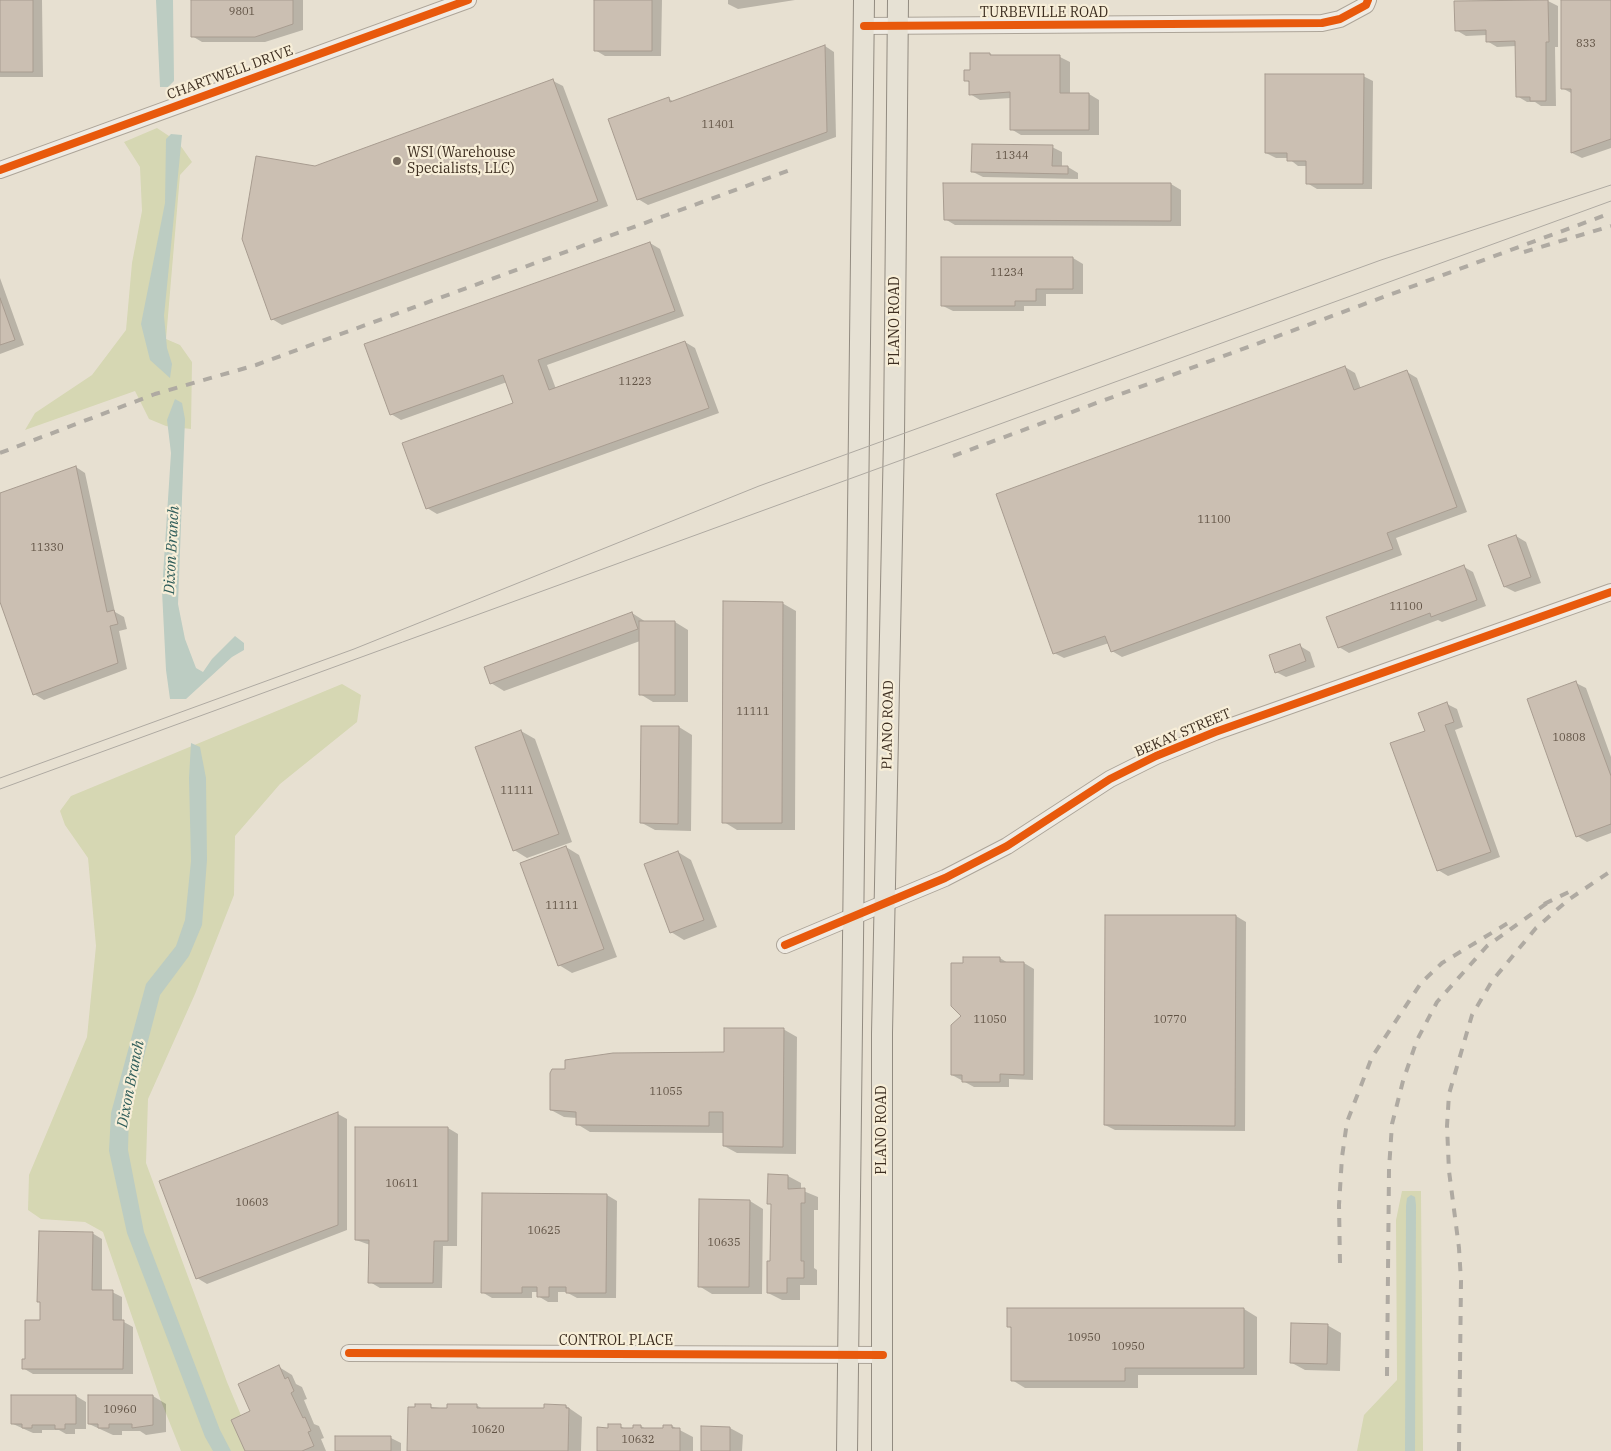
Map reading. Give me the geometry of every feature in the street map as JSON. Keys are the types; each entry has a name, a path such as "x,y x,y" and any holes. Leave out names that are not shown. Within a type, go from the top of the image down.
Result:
{"main road":[{"path":"847,1451 864,0"},
{"name":"PLANO ROAD","path":"882,1451 882,1033 894,437 898,0"}],"street":[{"name":"CHARTWELL DRIVE","path":"0,170 468,0"},
{"name":"TURBEVILLE ROAD","path":"864,26 1322,23 1340,19 1366,4 1368,0"},
{"name":"BEKAY STREET","path":"785,945 945,878 1007,846 1110,779 1156,756 1215,732 1611,592"},
{"name":"CONTROL PLACE","path":"349,1353 883,1355"}],"green space":[{"path":"157,128 178,142 192,162 180,175 166,339 180,345 192,362 191,429 166,426 149,419 135,391 25,430 35,413 92,375 126,330 132,263 142,211 140,167 124,142"},
{"path":"342,684 361,695 357,722 280,784 235,836 234,895 195,994 148,1099 146,1163 227,1382 256,1451 181,1451 161,1401 103,1232 85,1222 41,1219 28,1210 29,1175 87,1037 96,946 88,858 65,825 60,811 71,796"},
{"path":"1402,1191 1421,1191 1423,1451 1357,1451 1364,1415 1397,1380 1396,1220"}],"water":[{"path":"156,0 173,0 174,81 168,87 160,87"},
{"path":"171,134 182,135 164,316 167,348 172,364 170,378 150,360 141,324 165,203 166,139"},
{"name":"Dixon Branch","path":"175,399 182,403 185,419 178,604 185,639 196,668 203,672 212,659 235,636 244,643 244,650 232,657 186,699 170,699 166,670 162,591 171,453 167,420"},
{"name":"Dixon Branch","path":"191,743 200,747 206,778 207,860 202,925 189,956 160,995 129,1114 128,1150 144,1232 220,1430 231,1451 213,1451 205,1437 127,1233 109,1151 111,1113 146,984 176,946 185,920 191,861 189,778"},
{"path":"1411,1195 1415,1197 1416,1205 1415,1451 1405,1451 1406,1206 1407,1198"}],"building":[{"path":"0,0 33,0 33,72 0,72"},
{"path":"191,0 293,0 293,24 255,37 191,37"},
{"path":"594,0 652,0 652,51 594,51"},
{"path":"1548,0 1549,42 1546,42 1546,101 1530,101 1530,97 1516,97 1515,41 1486,42 1486,30 1455,31 1454,1"},
{"path":"1561,0 1611,0 1611,139 1571,153 1571,89 1561,89"},
{"path":"825,45 827,132 637,200 608,119 669,97 670,102"},
{"path":"970,53 990,53 990,55 1060,55 1060,93 1089,93 1089,130 1010,130 1010,92 969,95 969,81 964,81 964,70 970,70"},
{"path":"1265,74 1364,74 1363,184 1306,184 1306,161 1287,161 1287,153 1265,153"},
{"path":"553,79 598,201 271,320 242,239 256,156 315,166"},
{"path":"972,144 1053,145 1052,166 1068,166 1068,174 971,172"},
{"path":"943,183 1171,183 1171,221 944,220"},
{"path":"650,242 675,311 538,360 549,390 685,341 709,408 426,509 402,443 513,403 503,375 390,415 364,344"},
{"path":"941,257 1073,257 1073,289 1036,289 1036,301 1015,301 1015,306 941,306"},
{"path":"0,298 15,340 0,345"},
{"path":"1345,366 1354,390 1407,370 1457,507 1387,533 1393,549 1111,652 1105,636 1053,654 996,494"},
{"path":"76,466 107,612 114,610 118,624 110,626 118,663 33,695 0,602 0,493"},
{"path":"1516,535 1531,577 1504,587 1488,545"},
{"path":"1464,565 1477,600 1431,617 1430,613 1338,648 1326,617"},
{"path":"723,601 783,602 782,823 722,823"},
{"path":"632,612 638,629 490,684 484,667"},
{"path":"639,621 675,621 675,695 639,695"},
{"path":"1300,644 1306,661 1275,673 1269,655"},
{"path":"1576,681 1611,776 1611,824 1576,837 1527,699"},
{"path":"1447,702 1454,722 1445,725 1491,852 1437,871 1390,743 1425,731 1418,713"},
{"path":"641,726 679,726 678,824 640,823"},
{"path":"521,730 559,834 513,851 475,747"},
{"path":"566,846 604,949 558,966 520,863"},
{"path":"678,851 704,920 670,933 644,864"},
{"path":"1105,915 1236,915 1235,1126 1104,1125"},
{"path":"963,957 1000,957 1000,962 1024,962 1024,1075 1000,1074 1000,1082 962,1082 962,1075 951,1075 951,1025 961,1016 951,1006 951,963 963,963"},
{"path":"724,1028 784,1028 783,1147 723,1146 723,1112 709,1112 709,1126 576,1125 576,1112 550,1110 550,1073 552,1069 565,1069 565,1060 613,1053 724,1052"},
{"path":"338,1112 338,1225 196,1279 159,1181"},
{"path":"355,1127 448,1127 448,1241 434,1241 433,1283 368,1283 369,1240 355,1240"},
{"path":"768,1174 788,1175 788,1189 805,1188 805,1203 801,1203 801,1261 804,1261 804,1278 787,1278 787,1293 767,1293 767,1261 770,1261 771,1204 767,1204"},
{"path":"482,1193 607,1194 606,1293 566,1293 566,1287 549,1287 549,1297 537,1297 537,1287 522,1287 522,1293 481,1293"},
{"path":"699,1199 750,1200 749,1287 698,1287"},
{"path":"39,1231 93,1232 92,1290 113,1290 113,1320 124,1320 123,1369 22,1369 22,1359 25,1359 25,1320 40,1320 40,1302 37,1302"},
{"path":"1007,1308 1244,1308 1244,1368 1125,1368 1125,1381 1011,1381 1011,1327 1007,1327"},
{"path":"1291,1323 1328,1324 1327,1364 1290,1363"},
{"path":"279,1365 285,1379 288,1377 294,1391 291,1393 303,1418 305,1417 311,1431 308,1432 314,1446 302,1451 245,1451 231,1420 250,1411 238,1384"},
{"path":"11,1395 76,1395 76,1424 65,1424 65,1429 55,1429 55,1425 32,1425 32,1428 22,1428 22,1424 11,1424"},
{"path":"88,1395 153,1395 153,1425 132,1428 132,1424 109,1424 109,1428 98,1428 98,1424 88,1424"},
{"path":"415,1404 431,1404 431,1408 447,1408 447,1404 477,1404 477,1408 544,1408 544,1404 566,1405 566,1408 569,1408 568,1451 407,1451 408,1407 415,1407"},
{"path":"608,1424 621,1424 621,1428 633,1428 633,1425 641,1425 641,1428 663,1428 663,1425 672,1425 672,1428 680,1428 680,1451 597,1451 597,1427 608,1428"},
{"path":"701,1426 730,1427 730,1451 701,1451"},
{"path":"335,1436 391,1436 391,1451 335,1451"}],"tram line":[{"path":"0,778 354,649 759,486 1381,260 1611,185"},
{"path":"0,789 1611,201"}],"railway":[{"path":"0,453 155,394 256,365 790,170"},
{"path":"953,456 1611,213"},
{"path":"1524,252 1611,226"},
{"path":"1459,1451 1461,1281 1459,1248 1449,1171 1447,1126 1449,1094 1472,1015 1492,981 1536,928 1568,900 1611,871"},
{"path":"1544,904 1575,889"},
{"path":"1387,1376 1389,1169 1392,1124 1403,1081 1417,1040 1437,1002 1487,946 1550,901"},
{"path":"1340,1263 1339,1205 1342,1157 1347,1122 1372,1057 1421,983 1442,963 1508,923"}],"cycle path":[{"path":"0,170 468,0"},
{"path":"864,26 1322,23 1340,19 1366,5 1368,0"},
{"path":"785,945 945,878 1007,846 1110,779 1156,756 1215,732 1611,592"},
{"path":"349,1353 883,1355"}],"place":[{"name":"WSI (Warehouse Specialists, LLC)","path":"397,161"}]}
